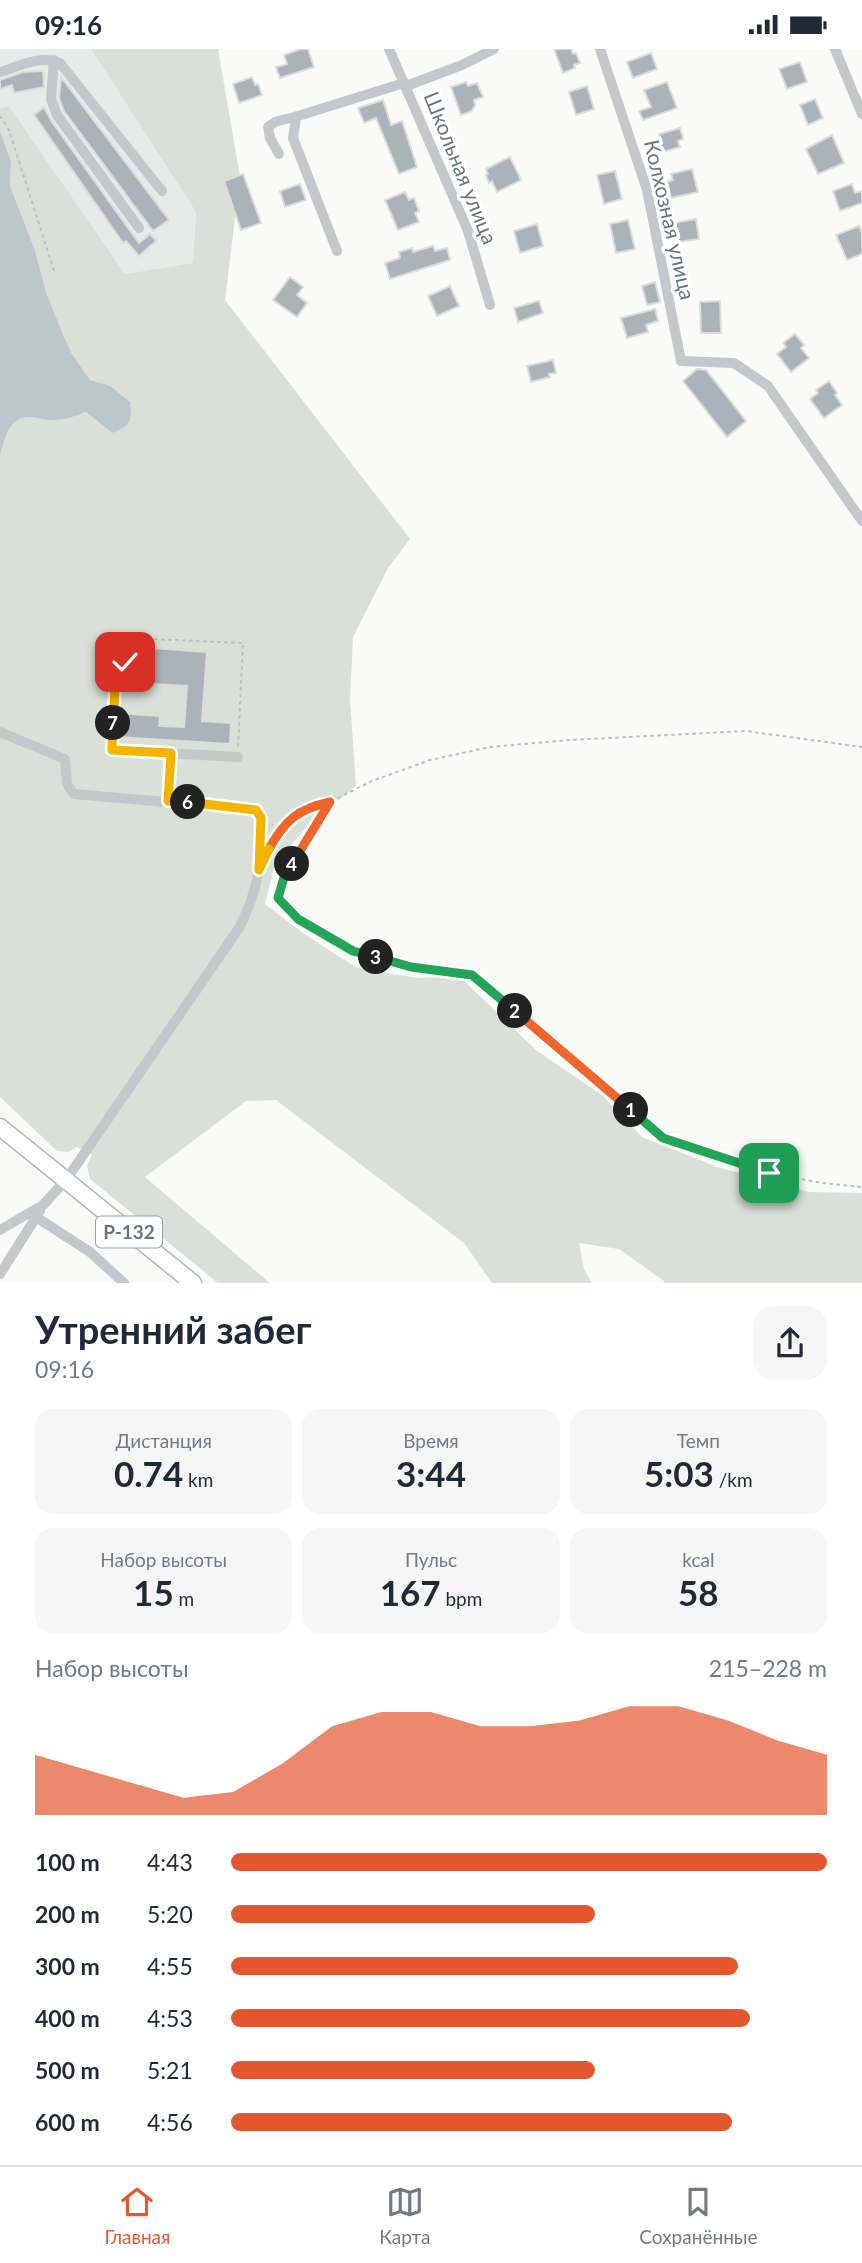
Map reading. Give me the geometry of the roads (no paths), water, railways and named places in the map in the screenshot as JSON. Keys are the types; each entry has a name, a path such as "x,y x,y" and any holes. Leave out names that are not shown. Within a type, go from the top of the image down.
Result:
{"highway":[{"name":"Р-132","path":"0,1127 192,1283"}],"street":[{"name":"Школьная улица","path":"389,49 468,230 490,305"},
{"path":"279,154 270,138 268,127 298,115 462,65 494,49"},
{"name":"Колхозная улица","path":"600,49 647,190 681,361 734,363 768,386 862,521"},
{"path":"835,49 862,114"},
{"path":"0,72 38,60 54,60 66,68 162,191"},
{"path":"54,60 51,99 57,115 139,228"},
{"path":"298,115 293,138 337,250"},
{"path":"0,733 65,759 67,784 74,794 256,810 261,818 257,882 239,928 66,1180 43,1205 0,1275"},
{"path":"112,750 238,757"},
{"path":"168,801 171,753"},
{"path":"0,1230 43,1205"},
{"path":"36,1217 90,1252 124,1283"}]}
